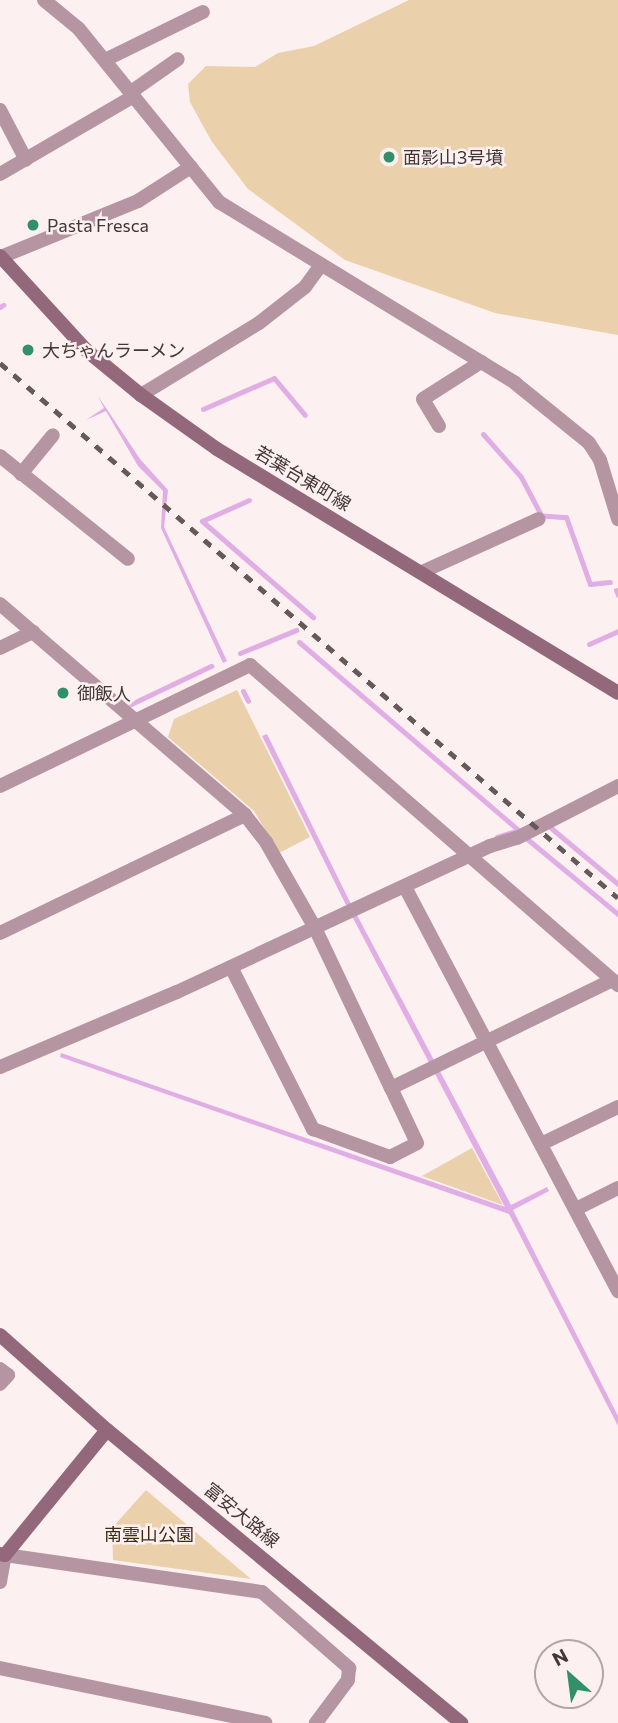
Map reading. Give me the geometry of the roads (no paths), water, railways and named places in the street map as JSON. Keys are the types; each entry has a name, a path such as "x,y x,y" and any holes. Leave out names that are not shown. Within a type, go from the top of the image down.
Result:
{"street":[{"path":"44,0 79,29 229,210 481,362 553,411 590,444 600,460 618,519"},
{"path":"105,60 203,12"},
{"path":"0,174 133,94 178,58"},
{"path":"0,110 26,160"},
{"path":"0,256 138,201 191,167"},
{"name":"若葉台東町線","path":"0,256 86,349 141,395 217,449 618,693"},
{"path":"141,395 259,323 305,287 320,267"},
{"path":"439,426 423,399 481,362"},
{"path":"21,474 52,435"},
{"path":"1,459 128,559"},
{"path":"422,572 539,519"},
{"path":"0,604 141,722 245,816 266,842 315,928 418,1143 390,1157 313,1129 231,967"},
{"path":"0,648 33,632"},
{"path":"0,786 141,722 250,665 615,983 488,1039 391,1087"},
{"path":"0,1067 231,967 618,786"},
{"path":"0,933 245,816"},
{"path":"405,887 543,1143 618,1290"},
{"path":"543,1143 618,1107"},
{"path":"576,1209 618,1188"},
{"name":"富安大路線","path":"0,1335 107,1430 461,1723"},
{"path":"0,1369 8,1375 0,1384"},
{"path":"0,1583 3,1554 107,1430"},
{"path":"3,1554 262,1592 349,1668 348,1680 316,1723"},
{"path":"0,1668 265,1723"}],"waterway":[{"path":"203,409 274,378 305,415"},
{"path":"483,434 521,477 540,513"},
{"path":"249,500 202,521 313,617"},
{"path":"535,515 566,517 590,584 610,582"},
{"path":"616,590 618,595"},
{"path":"240,653 296,630"},
{"path":"589,644 618,631"},
{"path":"299,642 518,830"},
{"path":"131,704 211,666"},
{"path":"243,691 248,701"},
{"path":"551,828 618,884"},
{"path":"497,837 518,830"},
{"path":"526,838 618,914"}],"railway":[{"path":"0,363 618,898"}],"place":[{"name":"面影山3号墳","path":"389,157"},
{"name":"Pasta Fresca","path":"33,225"},
{"name":"大ちゃんラーメン","path":"28,350"},
{"name":"御飯人","path":"63,693"}],"park label":[{"name":"南雲山公園","path":"149,1534"}]}
